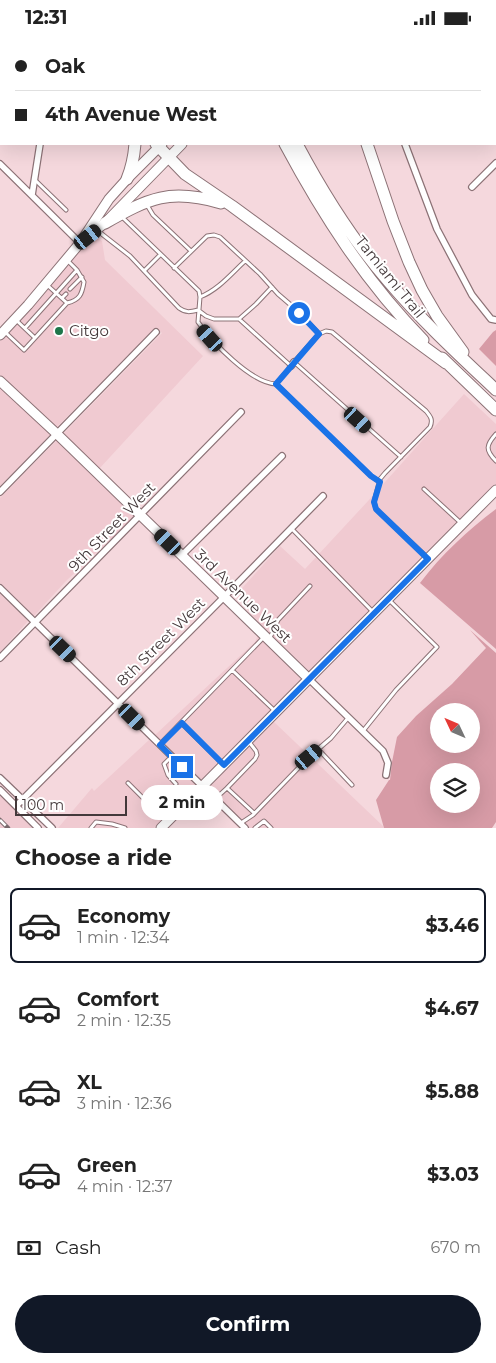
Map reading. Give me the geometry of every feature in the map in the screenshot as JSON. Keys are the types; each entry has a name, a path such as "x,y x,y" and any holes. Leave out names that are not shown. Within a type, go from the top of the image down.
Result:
{"highway":[{"path":"127,179 134,156 135,145"},
{"path":"159,145 168,158 184,174 232,206 446,363"},
{"name":"Tamiami Trail","path":"286,145 314,197 358,264 397,312 496,411"},
{"name":"Tamiami Trail","path":"298,145 339,216 370,259 414,310 496,390"},
{"path":"367,145 393,221 422,291 437,316 480,375"},
{"path":"101,227 117,213 146,202 170,196 187,195 202,197 232,206"}],"street":[{"path":"32,195 40,145"},
{"path":"2,333 80,243 109,199 159,145"},
{"path":"117,213 181,145"},
{"path":"405,145 437,229 472,295 491,319 496,320"},
{"path":"472,187 496,163"},
{"path":"0,164 80,243"},
{"path":"80,243 101,227"},
{"path":"0,492 156,332"},
{"name":"3rd Avenue West","path":"0,381 375,742 386,757 388,763 386,775"},
{"name":"9th Street West","path":"0,658 241,412"},
{"path":"182,555 282,456"},
{"path":"164,825 496,490"},
{"name":"8th Street West","path":"16,806 322,496"},
{"path":"0,588 242,826"},
{"path":"0,778 52,828"},
{"path":"0,790 38,828"}],"lane":[{"path":"34,180 66,210"},
{"path":"146,202 153,215 191,251"},
{"path":"117,213 199,291 198,323 210,338 253,377 270,384 276,384 371,476 380,482"},
{"path":"101,227 179,308 185,312 198,310"},
{"path":"174,268 207,236 214,235 220,237 260,274 319,334"},
{"path":"144,271 160,255"},
{"path":"2,333 24,350 53,316 67,303 75,301 81,295 84,282 82,277 66,259"},
{"path":"200,297 218,286 246,261"},
{"path":"25,328 45,309 76,270"},
{"path":"70,289 82,277"},
{"path":"46,284 67,303"},
{"path":"198,310 214,319 239,319 272,287"},
{"path":"62,298 66,294"},
{"path":"15,319 35,338"},
{"path":"239,319 400,457"},
{"path":"276,384 319,334 329,331 426,411 432,419 430,427 385,473 374,502 376,509 428,559"},
{"path":"496,434 488,444 490,455 496,461"},
{"path":"424,489 462,525"},
{"path":"291,528 374,613"},
{"path":"160,745 232,670 267,638 278,620 310,586"},
{"path":"363,731 396,690 437,647 388,599"},
{"path":"232,670 276,713"},
{"path":"242,826 309,757 331,738 349,717"},
{"path":"182,723 224,765"},
{"path":"215,799 255,759 256,751 248,740"},
{"path":"318,749 352,785"},
{"path":"172,757 164,764 168,775 176,784"},
{"path":"128,783 164,825"},
{"path":"227,788 254,813"},
{"path":"255,828 264,821 271,828"},
{"path":"90,828 96,822 125,828"}],"shaded area":[{"path":"95,237 102,241 105,260 203,356 99,469 63,434 162,333 156,327 56,428 0,375 0,341 31,308 83,246"},
{"path":"496,330 496,366 479,349"},
{"path":"0,386 51,434 0,486"},
{"path":"464,394 496,424 496,484 309,674 262,628 235,596 280,546 305,569"},
{"path":"57,440 135,516 66,581 34,616 0,583 0,498"},
{"path":"496,509 496,649 420,583 455,543"},
{"path":"0,594 28,621 0,652"},
{"path":"470,630 496,653 496,822 492,828 384,828 376,800 390,780 397,737 430,704 430,753 480,753 480,703 431,703 452,684 486,648"},
{"path":"258,635 303,679 202,781 155,735 255,642"},
{"path":"273,721 384,828 250,828 208,787"},
{"path":"149,740 196,786 154,828 58,828 92,788 94,791"},
{"path":"0,796 13,808 32,828 0,828"}],"railway":[{"path":"0,820 8,828"}],"place":[{"name":"Citgo","path":"59,331"}],"route":[{"path":"182,767 160,745 182,723 224,765 428,559 376,509 374,502 380,482 371,476 276,384 319,334 299,313"}]}
